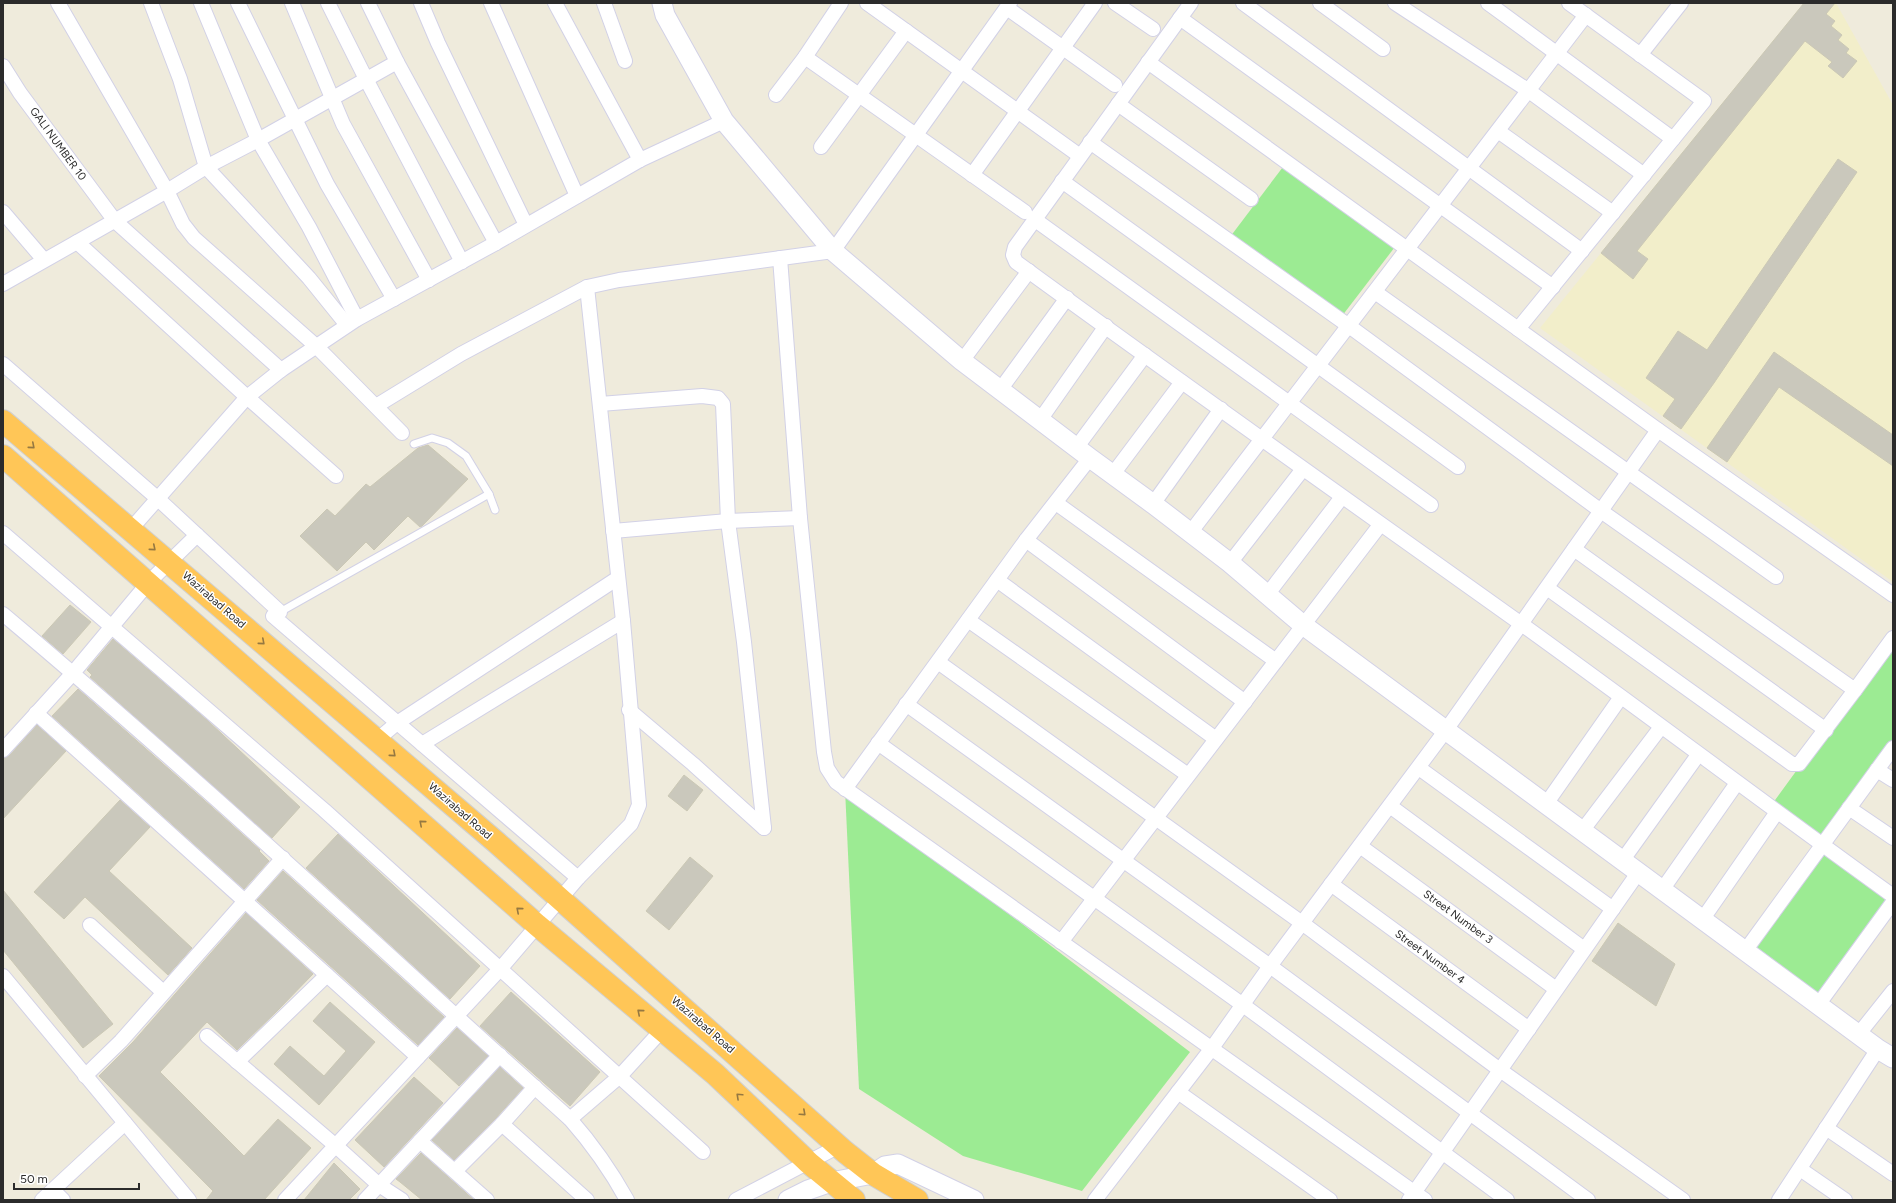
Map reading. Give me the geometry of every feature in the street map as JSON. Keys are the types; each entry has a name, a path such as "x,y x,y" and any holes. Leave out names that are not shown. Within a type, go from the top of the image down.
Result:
{"highway":[{"name":"Wazirabad Road","path":"3,420 170,562 560,899 839,1146 873,1174 918,1200"},
{"path":"3,456 149,582 537,925 715,1074 809,1163 854,1200"}],"street":[{"path":"58,3 167,191 183,224 194,238 316,346 402,433"},
{"path":"150,3 180,79 206,167 352,322"},
{"path":"201,3 258,140 309,227 352,322"},
{"path":"238,3 327,184 394,298"},
{"path":"292,3 331,99 343,124 428,280"},
{"path":"328,3 462,262"},
{"path":"368,3 397,62 496,243"},
{"path":"421,3 438,43 526,225"},
{"path":"491,3 577,196"},
{"path":"555,3 640,160"},
{"path":"604,3 625,61"},
{"path":"662,3 666,15 724,121 832,251 962,361 1230,563 1303,625 1858,1035 1885,1053 1826,1128 1779,1200"},
{"path":"776,96 805,57 841,3"},
{"path":"867,3 1080,156"},
{"path":"972,175 1095,3"},
{"path":"1115,3 1153,29"},
{"path":"1191,3 1062,181 1030,216 1015,247 1013,255 1016,262 1380,525 1521,624 1893,896"},
{"path":"1243,3 1582,250"},
{"path":"1320,3 1383,49"},
{"path":"1395,3 1529,91 1644,175"},
{"path":"1488,3 1557,55 1674,139"},
{"path":"1518,329 1704,101 1569,3"},
{"path":"1640,55 1681,3"},
{"path":"376,406 461,354 587,287 619,280 832,251 1009,6 1063,49 1115,85"},
{"path":"1190,533 1557,55 1586,15"},
{"path":"1180,18 1552,287"},
{"path":"821,147 906,31"},
{"path":"805,57 916,134 1431,505"},
{"path":"3,284 115,221 206,167 258,140 397,62"},
{"path":"1148,62 1658,430 1893,595"},
{"name":"GALI NUMBER 10","path":"3,66 20,93 115,221 281,370"},
{"path":"1118,104 1251,199"},
{"path":"131,529 247,397 281,370 352,322 394,298 496,243 640,160 724,121"},
{"path":"1498,131 1613,213"},
{"path":"1090,142 1349,326 1601,511 1855,690"},
{"path":"1062,181 1319,365 1458,467"},
{"path":"3,212 44,260"},
{"path":"77,242 336,476"},
{"path":"780,258 800,518 824,752 827,768 836,782 845,789 1212,1048 1416,1197 1442,1152 1638,873"},
{"path":"962,361 1029,271"},
{"path":"285,1200 501,968 578,878 631,824 639,805 629,710 623,620 587,287"},
{"path":"1375,292 1776,577"},
{"path":"1000,390 1067,298"},
{"path":"1040,420 1106,326"},
{"path":"845,789 1026,540 1056,503 1083,453 1145,355"},
{"path":"3,364 157,498 280,612 273,616 578,878"},
{"path":"1113,474 1182,382"},
{"path":"600,404 702,396 718,398 723,404 728,522 744,642 764,828 694,764 629,710"},
{"path":"1153,504 1220,409"},
{"path":"1095,1200 1212,1048 1270,966 1419,768 1658,430"},
{"path":"1230,563 1303,469"},
{"path":"1267,595 1342,497"},
{"path":"1056,503 1276,661"},
{"path":"613,531 800,518"},
{"path":"1061,942 1380,525"},
{"path":"3,533 324,810 501,968 703,1152"},
{"path":"3,750 73,673 149,582 197,536"},
{"path":"1026,540 1245,702"},
{"path":"1574,549 1826,730"},
{"path":"376,740 397,723 618,578"},
{"path":"997,580 1216,739"},
{"path":"1547,588 1792,764 1799,764 1826,730 1893,638"},
{"path":"3,614 73,673 283,858 570,1119 590,1142 622,1198"},
{"path":"422,744 623,620"},
{"path":"968,620 1188,775"},
{"path":"938,662 1302,923 1500,1070 1683,1200"},
{"path":"1546,804 1621,697"},
{"path":"906,704 1270,966 1588,1200"},
{"path":"36,714 418,1057"},
{"path":"1582,831 1661,727"},
{"path":"878,743 1243,1005 1507,1200"},
{"path":"1745,951 1893,748"},
{"path":"1622,861 1698,754"},
{"path":"1419,768 1613,909"},
{"path":"1877,770 1893,780"},
{"path":"1662,890 1737,783"},
{"path":"1390,806 1584,949"},
{"path":"1849,808 1893,838"},
{"path":"1702,920 1777,812"},
{"name":"Street Number 3","path":"1360,846 1556,989"},
{"path":"85,1076 120,1041 283,858"},
{"name":"Street Number 4","path":"1331,884 1529,1029"},
{"path":"1818,1005 1893,902"},
{"path":"90,925 164,992"},
{"path":"237,1062 327,975"},
{"path":"4,979 188,1200"},
{"path":"1858,1035 1893,991"},
{"path":"570,1119 620,1076 662,1030"},
{"path":"206,1036 336,1146 379,1185 402,1200"},
{"path":"365,1200 500,1055"},
{"path":"455,1171 502,1124 535,1087"},
{"path":"1178,1092 1330,1200"},
{"path":"42,1200 124,1123"},
{"path":"502,1124 587,1200"},
{"path":"1826,1128 1893,1174"},
{"path":"420,1141 487,1200"},
{"path":"736,1200 839,1146"},
{"path":"788,1200 808,1190 831,1182 873,1174 885,1166 898,1164 974,1200"},
{"path":"1800,1169 1845,1200"},
{"path":"53,1190 63,1200"}],"lane":[{"path":"414,444 432,438 448,443 466,456 489,494 496,510"},
{"path":"280,612 489,494"}],"shaded area":[{"path":"1804,3 1836,3 1893,105 1893,582 1540,328"}],"green space":[{"path":"1289,159 1401,239 1342,316 1230,237"},
{"path":"1893,638 1893,748 1822,845 1770,807"},
{"path":"845,789 1190,1052 1082,1191 963,1156 859,1089"},
{"path":"1822,845 1893,896 1818,1005 1745,951"}],"building":[{"path":"1804,3 1835,3 1826,14 1835,21 1831,26 1842,35 1838,40 1849,49 1846,53 1857,61 1843,78 1828,66 1832,62 1805,41 1637,251 1648,259 1633,279 1601,253"},
{"path":"1838,159 1857,172 1714,383 1681,429 1663,416 1675,399 1646,378 1678,331 1707,350"},
{"path":"1774,352 1893,435 1893,466 1779,387 1727,462 1707,448"},
{"path":"428,445 468,479 422,526 420,527 408,516 374,550 366,542 337,571 300,536 327,509 335,516 366,484 370,487 418,448"},
{"path":"70,605 91,622 63,654 42,636"},
{"path":"113,639 207,720 300,807 272,838 90,677 92,675 87,670"},
{"path":"78,689 260,850 259,851 269,861 244,889 52,716"},
{"path":"37,725 66,751 3,819 3,758 9,756"},
{"path":"684,775 703,790 687,811 668,796"},
{"path":"120,800 150,827 109,871 192,948 168,975 85,897 64,919 34,892"},
{"path":"338,834 480,966 450,999 306,868"},
{"path":"690,857 713,876 669,930 646,911"},
{"path":"283,871 444,1017 418,1045 257,900"},
{"path":"3,890 113,1024 83,1048 3,950"},
{"path":"246,913 313,974 237,1050 207,1022 160,1072 244,1156 278,1119 311,1148 264,1200 206,1200 213,1191 99,1076 133,1042"},
{"path":"1618,923 1675,964 1656,1006 1592,961"},
{"path":"511,992 600,1072 570,1106 480,1026"},
{"path":"330,1002 375,1042 319,1105 274,1064 290,1046 324,1076 346,1051 313,1021"},
{"path":"457,1028 488,1056 459,1086 429,1058"},
{"path":"500,1067 523,1088 496,1118 454,1160 432,1140"},
{"path":"414,1077 443,1103 384,1167 355,1140"},
{"path":"421,1153 474,1200 422,1200 396,1179"},
{"path":"334,1163 360,1189 349,1200 304,1200"}]}
